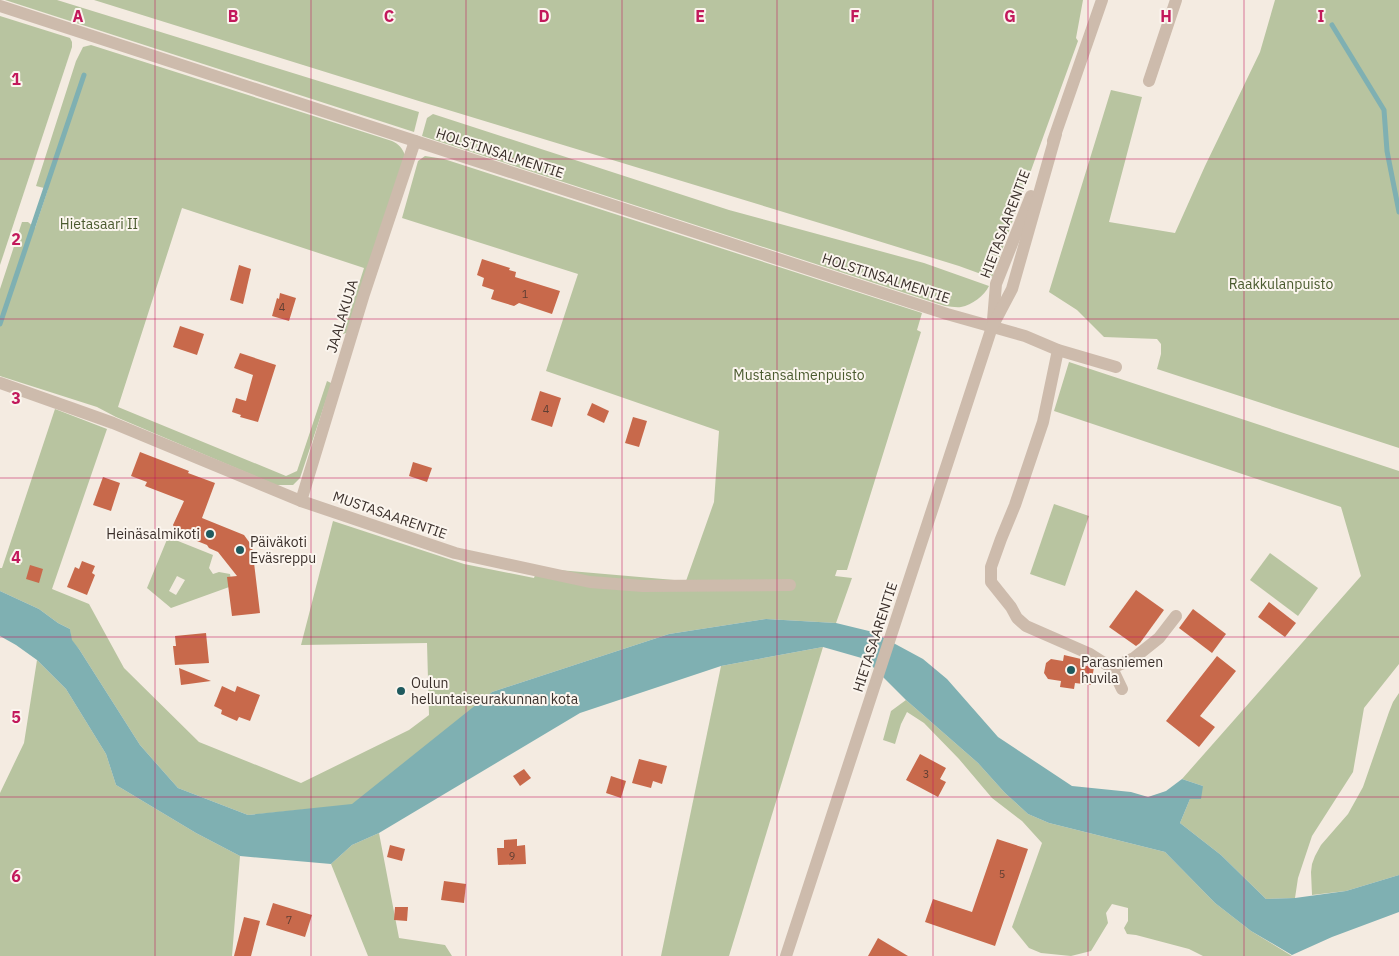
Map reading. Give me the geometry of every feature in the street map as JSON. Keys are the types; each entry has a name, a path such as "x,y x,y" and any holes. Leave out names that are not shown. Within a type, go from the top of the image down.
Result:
{"street":[{"name":"HIETASAARENTIE","path":"786,956 992,327 1012,289 1056,134 1102,0"},
{"path":"1149,81 1176,0"},
{"name":"HOLSTINSALMENTIE","path":"0,6 947,314 1025,336 1058,350 1116,367"},
{"name":"JAALAKUJA","path":"301,500 364,294 415,141"},
{"path":"1058,350 1043,422 1015,505 991,567 991,582 1011,607 1017,618 1026,626 1090,654 1112,668 1122,690"},
{"name":"MUSTASAARENTIE","path":"0,384 113,424 301,500 455,553 590,582 643,586 790,585"},
{"path":"1112,668 1134,658 1159,638 1176,616"}],"green space":[{"path":"5,0 57,0 419,112 414,132"},
{"path":"94,0 1083,0 1076,38 1078,41 992,278 959,266"},
{"name":"Raakkulanpuisto","path":"1275,0 1399,0 1399,448 1157,369 1161,354 1161,344 1157,339 1104,337 1077,310 1049,292 1111,90 1142,97 1109,222 1175,233 1260,52"},
{"path":"0,16 70,38 72,47 0,265"},
{"name":"Hietasaari II","path":"91,45 392,141 401,148 405,155 349,332 343,334 364,268 182,208 118,407 286,476 297,471 327,381 331,385 300,478 293,485 276,485 116,417 97,407 0,376 0,289 22,222 28,222 35,228 48,189 36,186 76,61 83,47"},
{"path":"433,114 729,210 924,263 989,286 981,297 965,306 945,306 422,136 427,118"},
{"name":"Mustansalmenpuisto","path":"425,156 444,159 922,313 917,330 921,332 847,570 837,570 835,576 852,578 836,623 766,619 669,634 492,692 430,746 352,805 248,815 178,788 140,745 79,649 71,640 70,629 39,609 0,591 0,568 2,568 55,409 107,429 52,589 89,604 124,668 199,742 301,783 409,730 429,715 427,643 301,645 333,521 464,564 534,578 538,566 547,569 686,581 714,502 719,431 546,371 578,274 402,218 418,161"},
{"path":"1069,362 1399,471 1399,664 1364,708 1353,772 1312,836 1298,878 1295,898 1266,899 1221,855 1180,823 1190,799 1203,786 1182,779 1361,576 1341,507 1054,411"},
{"path":"1054,504 1089,516 1065,586 1030,574"},
{"path":"168,537 213,555 209,568 213,574 219,572 230,574 232,586 171,608 147,588","holes":["177,576 185,580 176,595 169,591"]},
{"path":"1270,553 1318,588 1298,616 1250,580"},
{"path":"823,647 729,956 661,956 721,666"},
{"path":"37,660 66,689 106,754 116,785 196,833 240,856 232,956 0,956 0,793 24,743"},
{"path":"1399,693 1399,875 1346,891 1312,895 1311,872 1315,856 1321,845 1348,814 1363,787 1389,712"},
{"path":"906,700 978,763 1005,793 1028,814 1049,823 1165,852 1215,903 1251,931 1292,956 1203,956 1189,949 1127,934 1124,928 1128,921 1128,908 1112,904 1106,913 1108,923 1091,951 1071,956 1041,953 1029,948 1012,927 1042,843 1022,821 992,798 959,759 924,723 907,712 895,744 883,740 891,711"},
{"path":"379,833 399,938 445,945 452,956 368,956 331,864 352,845"}],"water":[{"path":"0,591 39,609 70,629 72,640 140,745 178,788 248,815 352,804 492,692 669,634 766,619 836,623 873,632 923,659 947,679 998,737 1072,786 1131,792 1148,797 1166,791 1182,779 1203,786 1201,799 1190,799 1180,823 1221,855 1266,899 1295,898 1346,891 1399,875 1399,912 1332,937 1292,955 1251,931 1215,903 1165,852 1049,823 1028,814 1005,793 978,763 906,700 865,659 823,647 721,666 580,713 379,833 352,845 331,864 240,856 196,833 116,785 106,754 66,689 37,660 0,636"}],"building":[{"path":"482,259 510,268 509,270 516,272 515,277 560,291 552,314 519,303 514,306 491,299 494,290 482,286 484,278 477,275"},
{"path":"239,265 251,269 243,304 230,300"},
{"path":"280,293 296,298 289,321 272,316"},
{"path":"180,326 204,334 197,355 173,347"},
{"path":"240,353 276,365 258,422 240,417 241,415 232,412 236,398 246,401 253,375 234,368"},
{"path":"540,391 561,398 552,427 531,420"},
{"path":"592,403 609,411 604,423 587,415"},
{"path":"633,417 647,421 639,447 625,443"},
{"name":"Heinäsalmikoti","path":"140,452 215,483 202,518 244,535 252,546 260,613 232,616 227,577 237,576 218,552 207,545 177,533 173,525 184,501 145,486 147,482 131,476"},
{"path":"413,462 432,468 427,482 409,476"},
{"path":"103,477 120,483 111,511 93,505"},
{"path":"82,561 95,566 92,573 95,575 87,595 67,587 75,567 79,569"},
{"path":"30,565 43,569 39,583 26,579"},
{"path":"1136,590 1164,610 1136,646 1109,627"},
{"path":"1269,602 1296,623 1285,637 1258,617"},
{"path":"1193,609 1226,634 1212,653 1179,628"},
{"path":"206,633 209,663 175,665 173,646 176,646 175,636"},
{"name":"Parasniemen huvila","path":"1064,655 1081,659 1080,665 1094,667 1091,685 1075,683 1074,689 1060,687 1061,681 1048,679 1044,673 1046,663 1051,659 1063,661"},
{"path":"1217,656 1236,671 1200,716 1215,727 1199,747 1166,721"},
{"path":"179,668 211,681 181,685"},
{"path":"222,686 235,692 237,686 260,695 250,721 239,717 237,721 221,714 222,710 214,706"},
{"path":"920,754 946,768 940,779 946,782 938,797 906,780"},
{"path":"639,759 667,766 662,784 653,781 651,788 632,783"},
{"path":"524,769 531,778 520,786 513,776"},
{"path":"611,776 626,781 621,798 606,793"},
{"path":"517,839 517,846 525,845 526,864 498,865 497,848 504,848 504,840"},
{"path":"997,839 1028,849 995,946 925,922 933,899 972,912"},
{"path":"390,845 405,849 402,861 387,857"},
{"path":"444,881 466,884 464,903 441,900"},
{"path":"273,903 312,915 305,937 266,925"},
{"path":"395,907 408,907 407,921 394,920"},
{"path":"244,917 260,921 251,956 234,956"},
{"path":"878,938 908,956 868,956"}],"waterway":[{"path":"1332,25 1384,110 1387,151 1399,212"},
{"path":"0,324 84,75"}],"place":[{"name":"Heinäsalmikoti","path":"210,534"},
{"name":"Päiväkoti Eväsreppu","path":"240,550"},
{"name":"Parasniemen huvila","path":"1071,670"},
{"name":"Oulun helluntaiseurakunnan kota","path":"401,691"}]}
